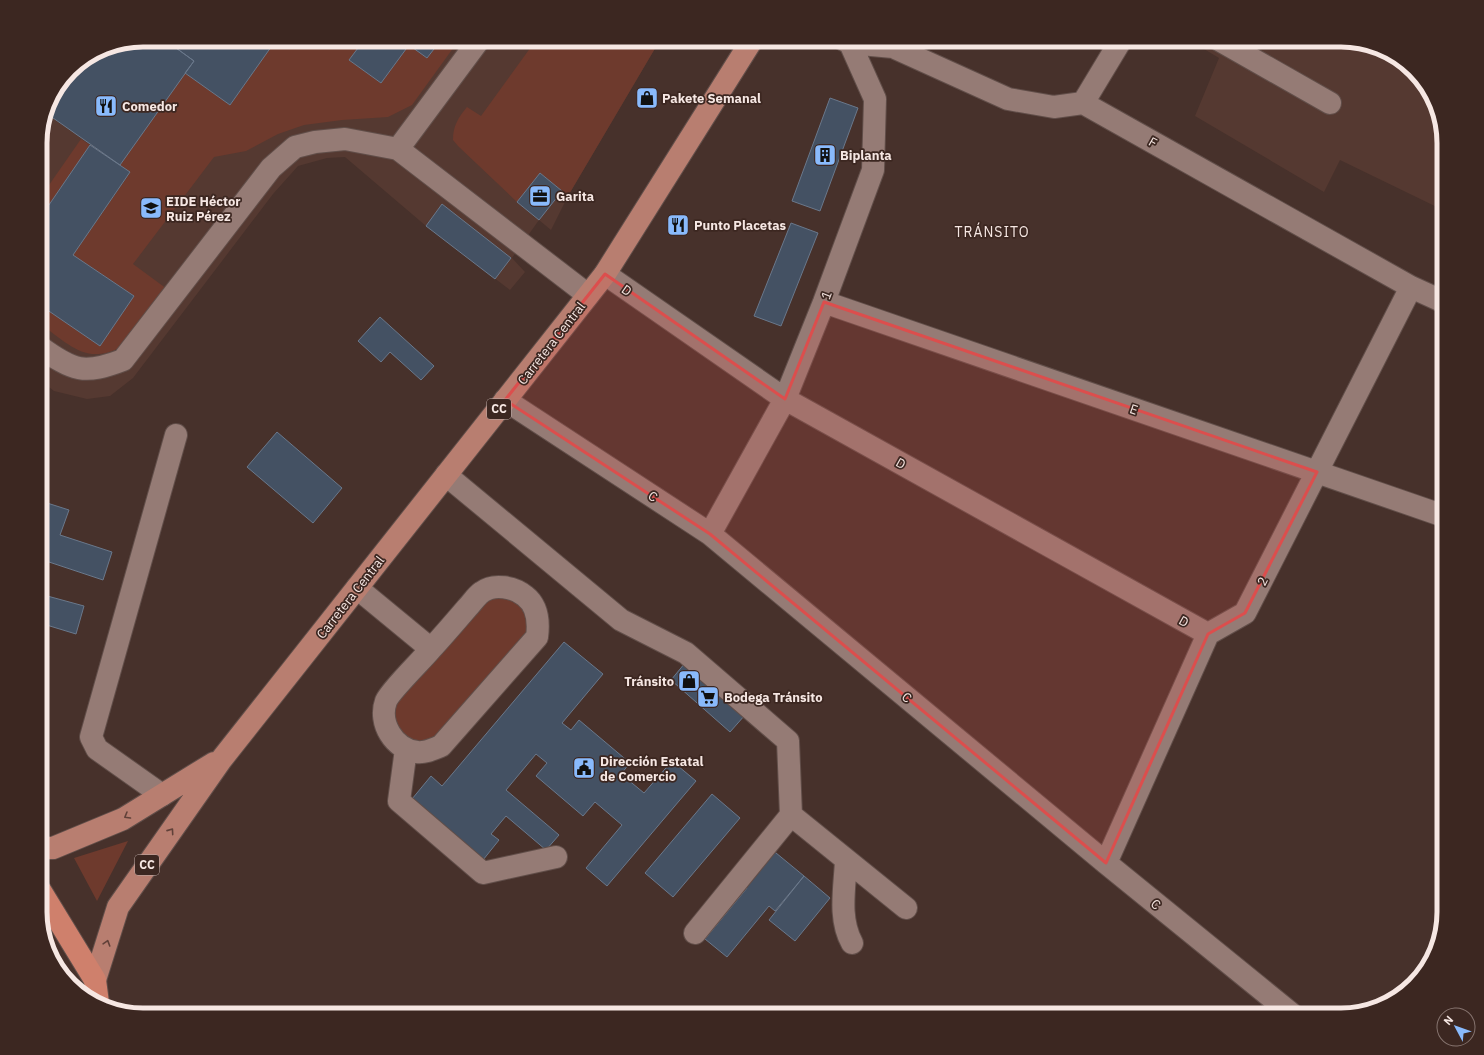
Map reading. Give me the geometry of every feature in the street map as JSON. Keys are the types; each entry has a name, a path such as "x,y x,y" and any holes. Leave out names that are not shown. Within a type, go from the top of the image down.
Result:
{"highway":[{"name":"CC","path":"47,901 95,980 97,996"}],"main road":[{"name":"Carretera Central","path":"95,980 118,907 221,760 605,274 748,47"},
{"name":"Carretera Central","path":"47,848 53,848 123,819 221,760"}],"street":[{"path":"398,149 473,47"},
{"name":"1","path":"710,534 785,399 824,302 873,170 875,99 850,47"},
{"path":"893,47 1008,99 1054,107 1083,103 1117,47"},
{"path":"1232,47 1330,103"},
{"name":"F","path":"1083,103 1412,287 1437,299"},
{"path":"47,352 62,362 84,370 105,367 123,360 271,168 295,147 315,142 345,139 398,149 588,295"},
{"name":"D","path":"605,274 785,399 1208,634"},
{"name":"2","path":"1208,634 1245,613 1412,287"},
{"name":"E","path":"824,302 1437,514"},
{"name":"C","path":"505,400 710,534 1106,863 1284,1008"},
{"path":"162,795 97,749 91,737 176,436"},
{"path":"446,475 622,620 686,653 788,741 791,815 695,933"},
{"path":"494,587 508,587 520,592 530,600 536,612 539,625 537,638 441,746 429,751 418,752 406,748 396,742 389,733 385,723 384,711 387,700 430,649 482,592 494,587"},
{"path":"357,588 430,649"},
{"path":"1106,863 1208,634"},
{"path":"406,748 399,801 483,873 556,857"},
{"path":"791,815 906,908"},
{"path":"846,860 843,912 845,931 852,943"}],"highlighted area":[{"path":"605,274 785,399 824,302 1317,472 1245,613 1208,634 1106,863 710,534 505,400"}],"shaded area":[{"name":"EIDE Héctor Ruiz Pérez","path":"143,47 656,47 568,196 551,230 539,220 512,258 525,272 510,290 426,226 345,157 327,158 298,166 273,194 133,378 110,396 87,399 54,391 47,386 47,137 50,118 54,106 63,90 75,75 95,60 118,50"},
{"path":"271,47 359,47 349,60 381,83 408,47 412,47 427,58 436,47 454,47 412,105 388,117 342,120 304,125 278,134 246,151 214,157 133,264 167,289 119,348 107,353 86,353 77,350 47,329 47,310 100,346 134,296 73,255 130,173 120,165 185,73 230,105"},
{"path":"531,47 656,47 568,196 540,173 517,202 453,140 457,122 467,107 481,116"},
{"path":"1201,47 1341,47 1366,50 1394,63 1409,75 1417,85 1430,106 1434,118 1437,143 1437,207 1340,160 1324,192 1195,116 1219,58"},
{"path":"81,139 90,145 47,208 47,188"},
{"path":"500,595 519,603 525,611 528,632 442,735 423,742 416,742 405,736 395,719 394,707 480,602"},
{"path":"128,841 97,901 74,858"},
{"path":"52,944 58,953 60,959"}],"building":[{"name":"Comedor","path":"175,47 194,61 120,165 51,116 54,106 63,90 75,75 90,63 106,54 131,48"},
{"path":"175,47 271,47 230,105 185,73 194,61"},
{"path":"359,47 408,47 381,83 349,60"},
{"path":"412,47 436,47 427,58"},
{"name":"Biplanta","path":"830,98 858,108 820,211 792,201"},
{"path":"90,145 130,172 73,255 134,296 100,346 47,310 47,208"},
{"name":"Garita","path":"540,173 562,191 539,220 517,202"},
{"path":"442,204 511,258 495,279 426,226"},
{"path":"791,223 818,233 781,326 754,316"},
{"path":"380,317 434,366 421,380 390,352 381,362 358,341"},
{"path":"277,432 342,488 313,523 247,467"},
{"path":"47,503 69,510 60,535 112,552 103,580 47,561"},
{"path":"47,596 84,606 76,634 47,625"},
{"name":"Dirección Estatal de Comercio","path":"564,642 603,674 562,723 571,730 579,720 630,763 621,774 644,793 672,761 696,781 607,886 586,868 622,825 595,802 583,816 536,776 547,763 536,754 506,790 559,835 546,850 506,816 491,834 499,840 483,860 412,799 431,776 442,786"},
{"name":"Bodega Tránsito","path":"685,663 745,715 730,732 671,680"},
{"path":"712,794 740,818 673,897 645,873"},
{"path":"770,848 804,876 775,911 769,906 727,957 705,939 747,888 741,883"},
{"path":"804,876 830,898 795,941 769,920"}],"place":[{"name":"Pakete Semanal","path":"647,98"},
{"name":"Comedor","path":"106,106"},
{"name":"Biplanta","path":"825,155"},
{"name":"Garita","path":"540,196"},
{"name":"EIDE Héctor Ruiz Pérez","path":"151,208"},
{"name":"Punto Placetas","path":"678,225"},
{"name":"Tránsito","path":"689,681"},
{"name":"Bodega Tránsito","path":"708,697"},
{"name":"Dirección Estatal de Comercio","path":"584,768"}],"district":[{"name":"TRÁNSITO","path":"992,232"}]}
